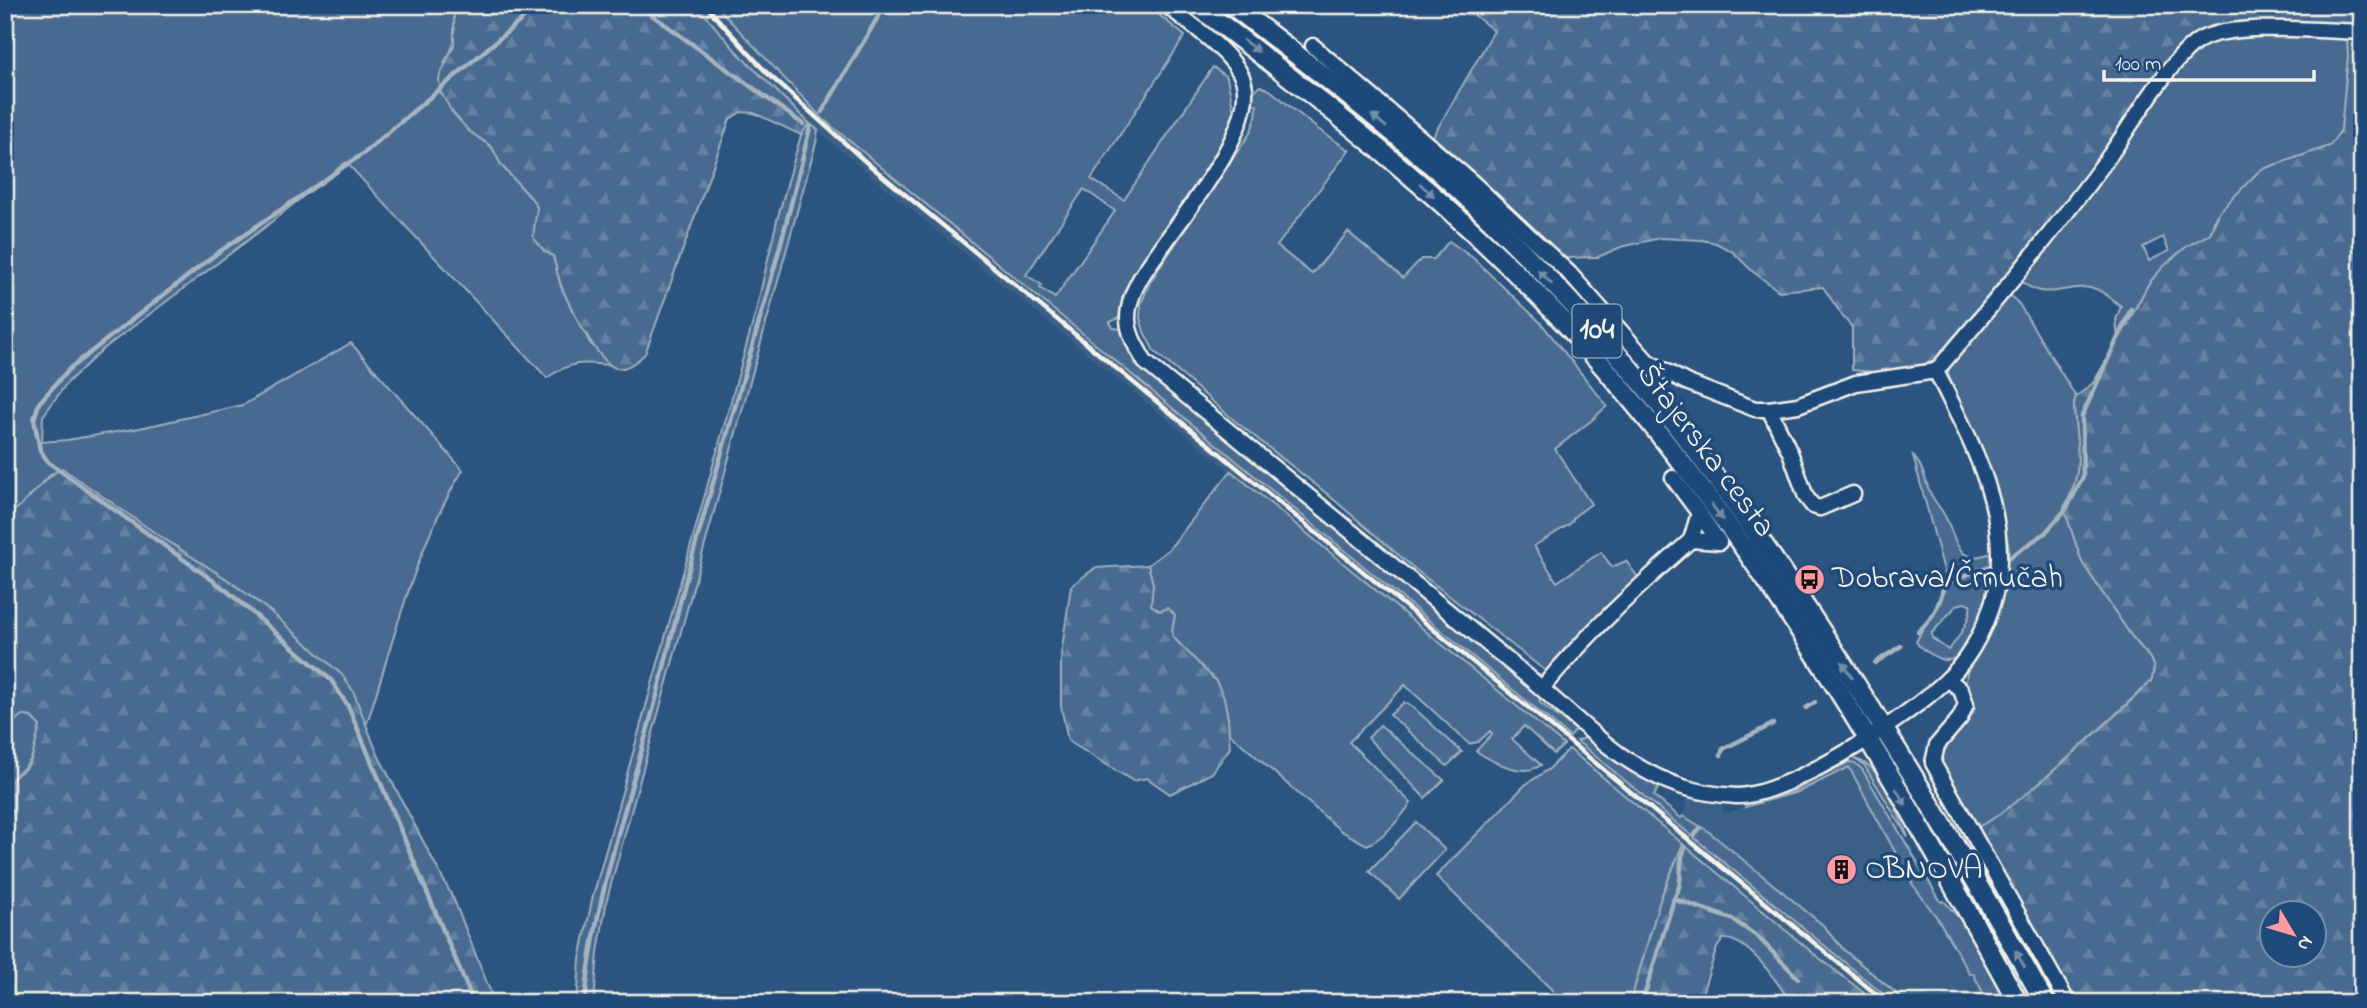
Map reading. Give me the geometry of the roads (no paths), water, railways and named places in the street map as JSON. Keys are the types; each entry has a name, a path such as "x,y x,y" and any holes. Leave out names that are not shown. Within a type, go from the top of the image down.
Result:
{"main road":[{"name":"Štajerska cesta","path":"1196,5 1350,124 1421,185 1478,237 1580,340 1679,461 1736,538 1835,685 1961,897 2018,1003"},
{"name":"Štajerska cesta","path":"1232,5 1438,171 1559,290 1619,356 1737,507 1884,727 1996,914 2045,1003"}],"street":[{"path":"1166,5 1213,42 1234,65 1244,83 1244,105 1235,138 1135,288 1128,317 1133,343 1145,362 1630,762 1665,781 1687,788 1738,796 1793,780 1913,708 1948,679 1972,648 1988,613 1998,579 2000,538 1993,501 1972,446 1936,371"},
{"path":"1313,46 1462,173 1530,237 1578,284 1648,362 1686,382 1755,409 1769,409 1798,405 1856,383 1936,371 2008,287 2109,156 2176,62 2199,40 2233,31 2274,29 2362,32"},
{"path":"1769,409 1790,452 1806,497 1813,506 1820,508 1853,494"},
{"path":"1673,478 1719,542 1691,540"},
{"path":"1542,688 1591,632 1630,593 1691,540 1699,513"},
{"path":"1948,679 1961,690 1966,704 1960,718 1937,745 1933,763 2068,1003"}],"waterway":[{"path":"474,1003 348,706 331,680 226,590 48,462 40,450 34,419 39,403 69,369 216,254 364,153 539,5"},
{"path":"638,5 803,124"},
{"path":"822,112 885,5"},
{"path":"585,1003 604,887 691,561 768,291 810,127"},
{"path":"2010,557 2045,533 2067,508 2083,477 2082,416 2131,309"},
{"path":"1918,632 1935,611 1944,584 1989,566"},
{"path":"1875,663 1901,646"},
{"path":"1806,708 1815,702"},
{"path":"1721,755 1723,749 1773,724"},
{"path":"1694,836 1700,828"},
{"path":"1642,1003 1680,885 1681,860 1685,848"},
{"path":"1674,899 1732,919 1758,937 1798,978"}],"railway":[{"path":"705,5 766,72 867,163 1887,1003"}],"place":[{"name":"Dobrava/Črnučah","path":"1809,579"},
{"name":"OBNOVA","path":"1842,870"}]}
